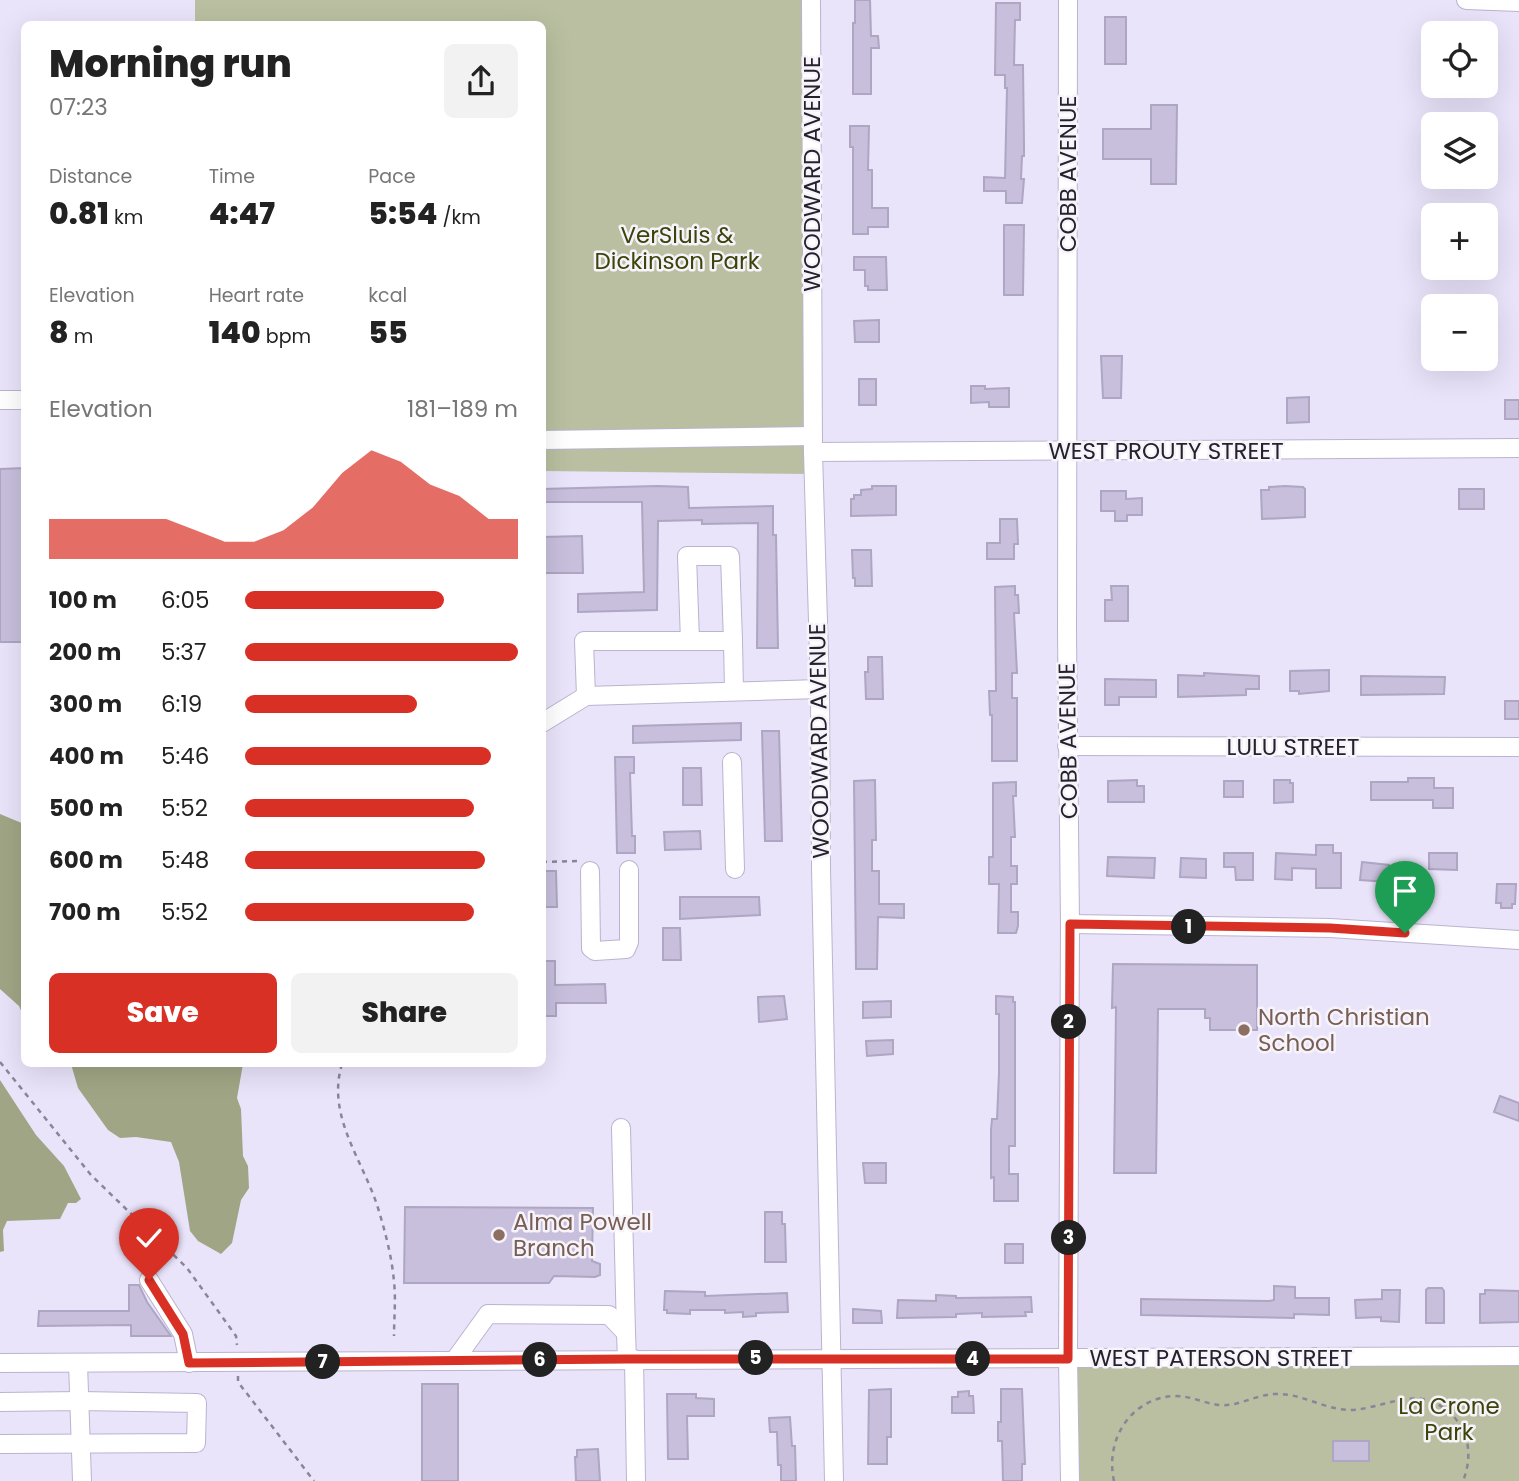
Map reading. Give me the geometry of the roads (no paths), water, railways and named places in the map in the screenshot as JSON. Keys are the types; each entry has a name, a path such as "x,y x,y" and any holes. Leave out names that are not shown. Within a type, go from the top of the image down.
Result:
{"street":[{"name":"WOODWARD AVENUE","path":"811,0 813,444 834,1481"},
{"name":"COBB AVENUE","path":"1068,0 1070,1481"},
{"path":"1466,0 1519,2"},
{"path":"0,400 21,400"},
{"name":"WEST PROUTY STREET","path":"546,440 813,444 1068,452 1519,449"},
{"path":"690,641 687,556 730,556 734,691"},
{"path":"586,696 584,641 733,641"},
{"path":"546,721 586,696 820,689"},
{"name":"LULU STREET","path":"1068,746 1519,747"},
{"path":"732,762 735,869"},
{"path":"590,866 591,948 595,951 626,949 629,942 628,870"},
{"path":"1070,924 1330,928 1519,940"},
{"path":"621,1128 626,1334 631,1359 636,1481"},
{"path":"149,1280 183,1334 189,1363"},
{"path":"609,1315 626,1294"},
{"path":"454,1361 488,1314 609,1315 626,1334"},
{"name":"WEST PATERSON STREET","path":"0,1363 1519,1356"},
{"path":"78,1363 82,1481"},
{"path":"0,1402 197,1403 196,1443 0,1444"}],"place":[{"name":"North Christian School","path":"1244,1030"},
{"name":"Alma Powell Branch","path":"499,1235"}],"park label":[{"name":"VerSluis & Dickinson Park","path":"677,248"},
{"name":"La Crone Park","path":"1449,1419"}]}
